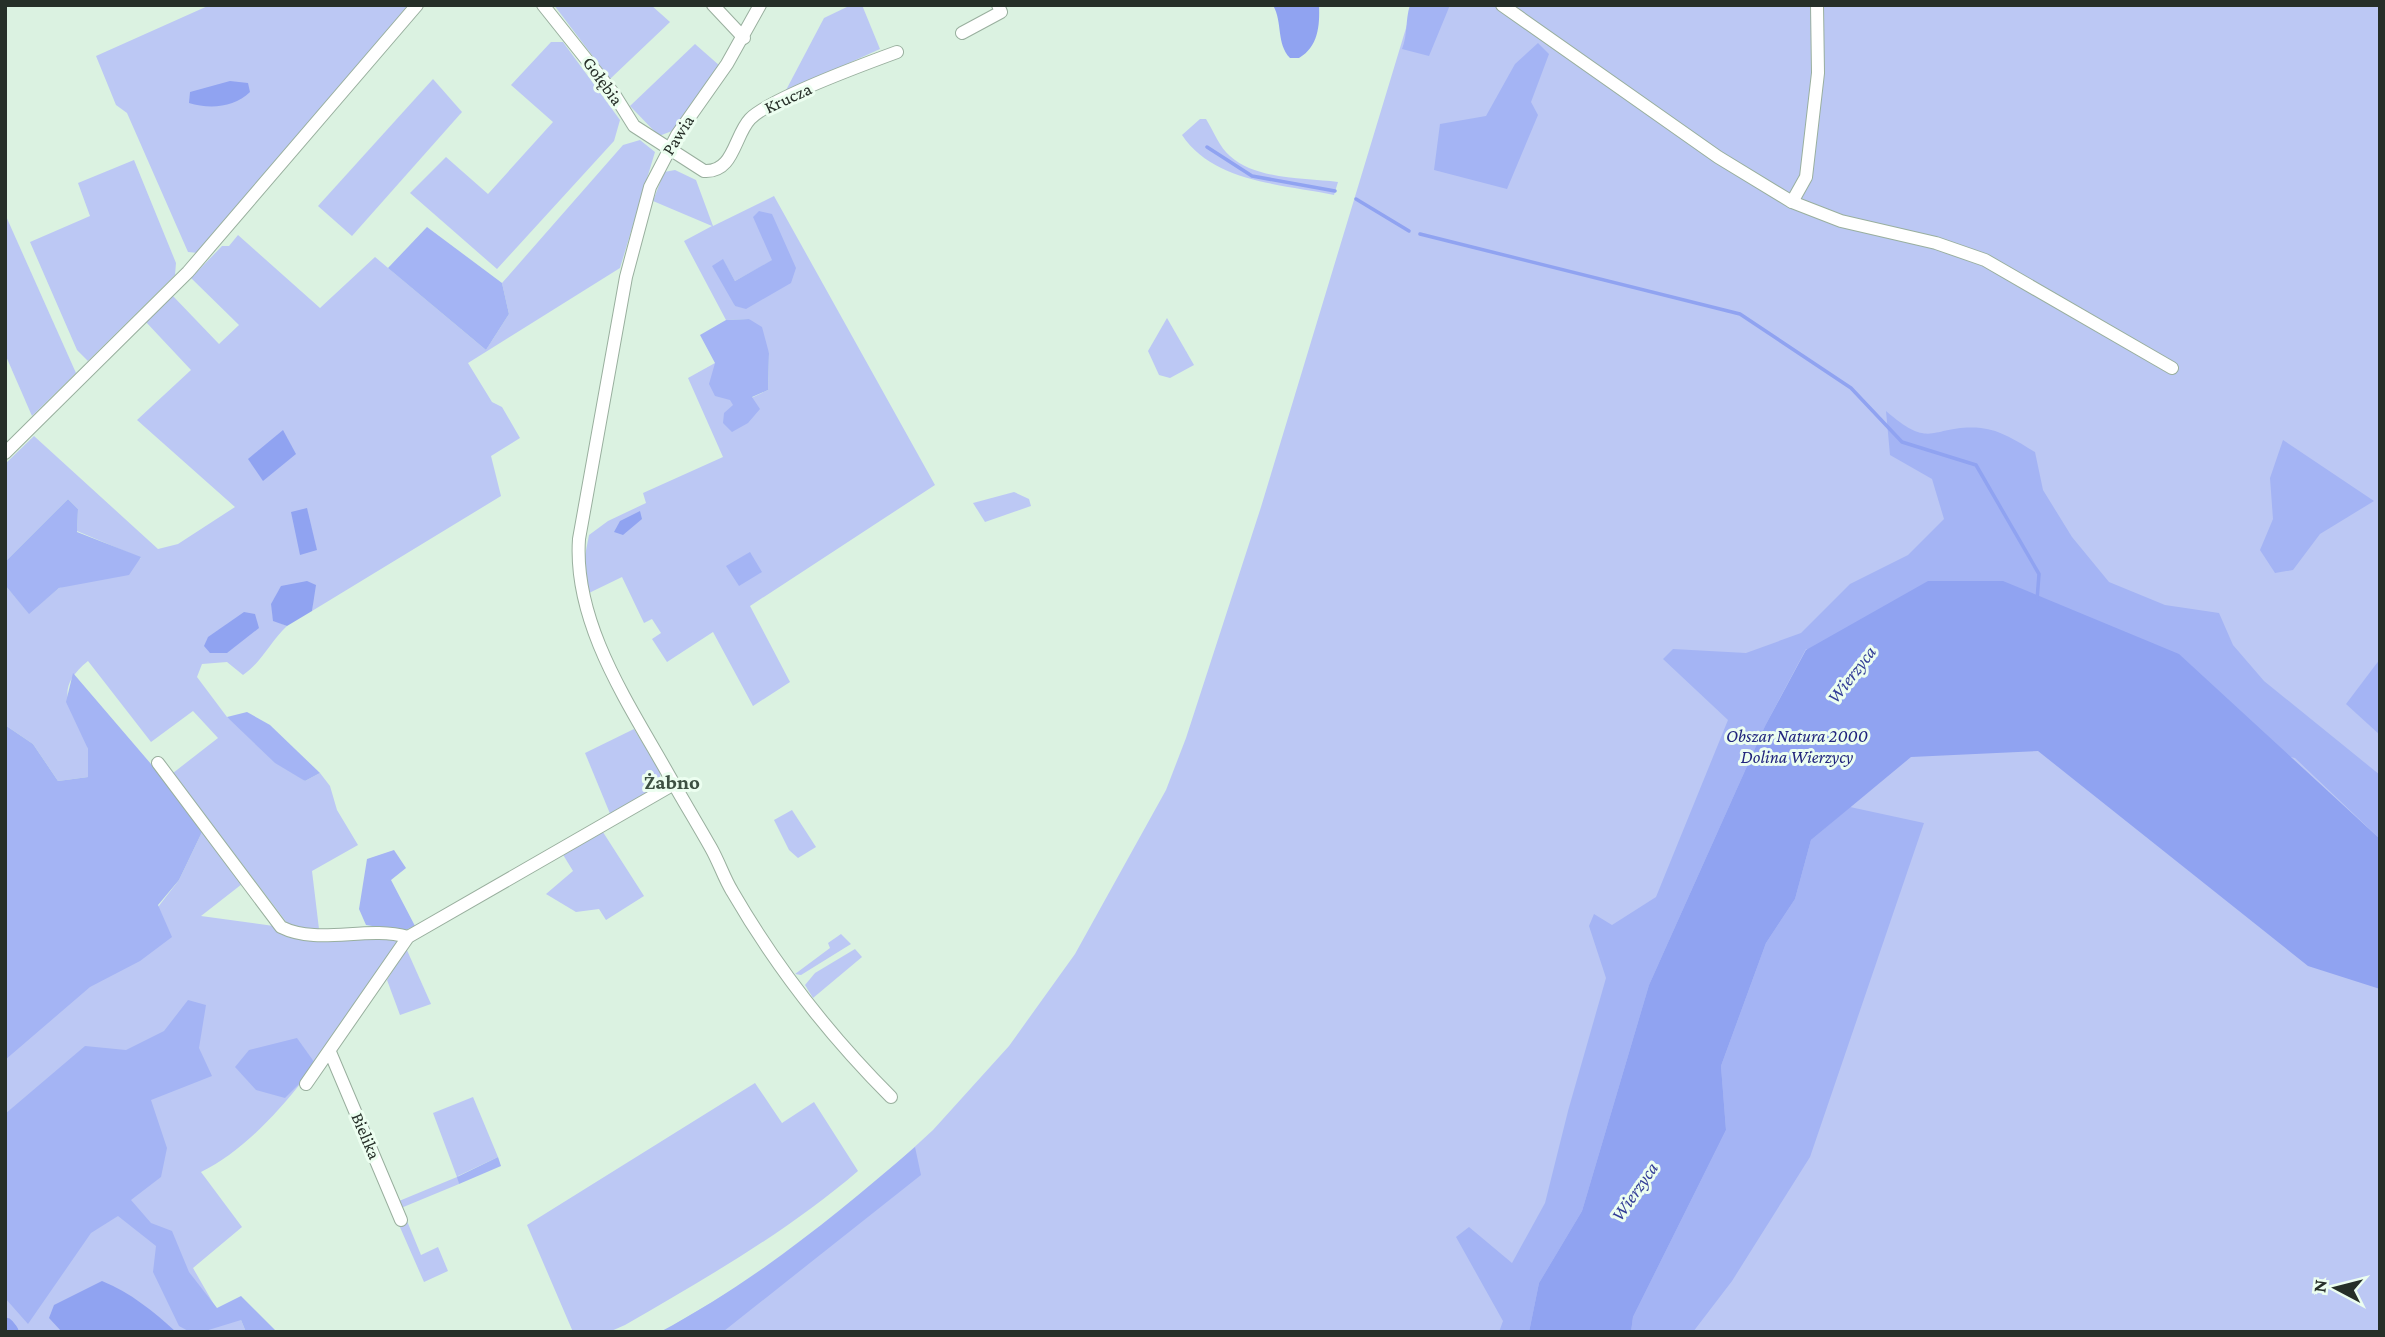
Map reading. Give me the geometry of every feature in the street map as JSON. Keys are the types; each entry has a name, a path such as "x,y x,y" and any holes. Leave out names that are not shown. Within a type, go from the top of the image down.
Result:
{"street":[{"path":"5,453 188,272 417,5"},
{"name":"Gołębia","path":"543,5 614,94 634,126 669,149"},
{"path":"713,5 744,38"},
{"name":"Pawia","path":"760,5 744,38 669,149 650,187 626,278 579,539 578,569 584,599 610,664 752,926 841,1047 891,1097"},
{"path":"962,33 1001,12 998,5"},
{"path":"1502,5 1718,157 1792,202 1842,220 1936,243 1985,260 2172,368"},
{"path":"1792,202 1806,177 1818,73 1817,5"},
{"name":"Krucza","path":"669,149 698,170 715,170 727,161 741,131 758,112 897,52"},
{"path":"158,763 281,927 299,936 363,932 408,937"},
{"path":"306,1084 408,937 674,784"},
{"name":"Bielika","path":"330,1052 401,1220"}],"green space":[{"path":"210,5 410,5 198,253 188,252 127,113 116,105 96,56"},
{"path":"554,5 651,5 670,22 610,79"},
{"path":"851,5 862,5 880,49 785,92 824,18"},
{"name":"Obszar Natura 2000 Dolina Wierzycy","path":"1413,5 2380,5 2380,1332 662,1332 764,1271 845,1211 933,1130 1009,1046 1075,954 1166,790 1186,738 1261,507"},
{"path":"551,42 563,42 620,120 614,141 497,269 410,193 446,157 488,194 553,122 511,85"},
{"path":"695,44 720,66 672,131 659,136 630,106"},
{"path":"433,79 462,112 352,236 318,206"},
{"path":"1200,119 1206,119 1223,148 1241,164 1267,174 1338,182 1334,195 1251,179 1212,163 1196,151 1182,135"},
{"path":"640,140 655,152 620,268 468,363 492,402 502,407 520,438 491,456 501,496 312,611 313,595 273,620 287,626 256,664 243,675 227,662 202,664 197,677 227,717 305,781 320,773 330,786 337,810 358,845 312,871 319,929 307,929 399,938 337,1034 287,1100 231,1154 201,1172 242,1227 193,1268 216,1308 241,1320 246,1332 5,1332 5,875 158,907 179,880 202,832 242,884 201,916 295,929 287,923 173,773 218,738 193,711 151,742 88,661 69,684 67,694 88,749 88,777 58,781 33,744 5,725 5,585 29,613 59,588 141,558 77,531 78,509 68,499 5,562 5,464 34,436 158,549 178,544 235,507 137,420 191,370 145,321 172,295 219,344 239,325 191,278 222,246 229,246 238,235 320,308 375,257 486,350 509,314 502,283 623,145"},
{"path":"134,160 176,263 175,275 88,361 77,350 30,242 90,216 78,183"},
{"path":"675,170 696,180 713,226 774,196 935,485 750,606 790,682 753,706 713,632 667,662 652,639 661,633 652,619 644,623 622,577 589,593 582,571 589,535 608,521 646,503 643,493 723,457 688,378 715,363 734,406 768,390 769,353 749,319 726,320 684,241 712,226 653,201 664,172","holes":["723,260 735,281 773,260 735,306"]},
{"path":"5,214 76,373 32,416 5,354"},
{"path":"1167,318 1194,365 1170,378 1159,375 1148,351"},
{"path":"1014,492 1029,499 1031,506 985,522 973,503"},
{"path":"634,729 661,773 656,790 611,816 585,753"},
{"path":"792,810 816,847 798,858 789,850 774,820"},
{"path":"601,829 644,896 606,920 599,909 576,912 546,894 573,871 562,853"},
{"path":"841,934 851,944 801,975 795,974 830,948 828,943"},
{"path":"406,948 431,1004 400,1015 387,980"},
{"path":"855,949 862,957 813,998 805,985 815,973"},
{"path":"755,1083 782,1123 814,1102 858,1171 774,1234 716,1272 625,1325 609,1332 573,1332 527,1225"},
{"path":"473,1097 498,1157 458,1176 459,1184 401,1208 399,1201 457,1177 433,1113"},
{"path":"407,1221 421,1255 438,1247 448,1271 424,1282 399,1225"}],"shaded area":[{"path":"1410,5 1450,5 1429,56 1402,49"},
{"path":"1538,43 1549,54 1531,102 1538,115 1507,189 1434,170 1440,124 1486,116 1515,64"},
{"path":"759,211 772,214 796,268 791,283 746,309 735,306 712,266 723,259 735,281 772,260 753,217"},
{"path":"427,227 502,283 509,314 486,350 388,268"},
{"path":"749,319 762,327 769,353 768,390 752,397 760,409 748,423 732,432 723,423 724,413 733,405 730,400 715,396 709,384 715,363 700,335 726,320"},
{"path":"1886,411 1914,430 1924,433 1964,428 1988,429 2035,452 2043,490 2072,537 2109,582 2165,605 2219,613 2233,645 2264,681 2380,775 2380,839 2295,758 1806,649 1765,726 1649,985 1582,1211 1539,1283 1529,1332 1499,1332 1503,1321 1456,1237 1469,1227 1512,1263 1545,1203 1606,978 1589,926 1594,914 1612,925 1656,897 1728,720 1663,659 1673,649 1746,653 1801,633 1850,584 1908,555 1944,519 1932,479 1890,455"},
{"path":"2283,440 2374,501 2320,534 2293,570 2275,573 2260,550 2273,519 2270,478"},
{"path":"68,499 78,509 77,532 141,557 129,575 59,588 29,614 5,585 5,562"},
{"path":"750,552 762,572 739,586 726,566"},
{"path":"2380,659 2380,735 2346,704"},
{"path":"73,673 169,785 202,832 179,880 158,905 172,937 140,961 90,987 5,1060 5,725 33,744 58,781 88,777 88,749 66,702"},
{"path":"247,712 270,725 320,773 305,781 275,763 227,717"},
{"path":"1850,807 1924,823 1810,1157 1732,1281 1693,1332 1631,1332 1633,1317 1726,1130 1721,1066 1766,943 1795,899 1811,840"},
{"path":"394,850 406,868 391,880 415,926 403,931 366,925 359,909 367,859"},
{"path":"188,1000 206,1005 199,1048 212,1076 151,1100 167,1148 161,1177 131,1200 151,1223 172,1231 189,1272 217,1308 241,1296 277,1332 246,1332 241,1320 202,1332 190,1332 179,1326 153,1272 156,1246 118,1216 91,1233 28,1324 5,1298 5,1114 85,1046 126,1050 164,1031"},
{"path":"297,1038 317,1066 285,1098 256,1090 235,1067 249,1050"},
{"path":"915,1147 921,1175 724,1331 660,1332 728,1292 793,1247"},
{"path":"498,1157 501,1166 459,1184 457,1177"}],"water":[{"path":"1273,5 1319,5 1319,21 1314,42 1299,58 1290,58 1283,46"},
{"path":"230,81 248,83 250,92 237,101 221,106 189,103 190,92"},
{"path":"283,430 296,454 263,481 248,459"},
{"path":"307,508 317,550 300,555 291,512"},
{"path":"640,511 642,519 623,535 614,532 620,521"},
{"path":"307,581 316,585 312,611 287,626 273,621 271,604 281,586"},
{"path":"1928,581 2003,581 2179,654 2380,839 2380,989 2308,966 2038,751 1911,757 1811,840 1795,899 1766,943 1721,1066 1726,1130 1633,1317 1631,1332 1529,1332 1539,1283 1582,1211 1649,985 1765,726 1806,650"},
{"path":"244,612 255,614 259,628 227,653 210,653 204,646 208,637"},
{"path":"102,1281 141,1303 176,1332 62,1332 49,1318 54,1305"}],"waterway":[{"path":"1207,147 1252,176 1335,191"},
{"path":"1356,199 1409,231"},
{"path":"1420,234 1740,314 1851,388 1902,442 1976,465 2039,574 2037,600"},
{"name":"Wierzyca","path":"5,1327 9,1332"}],"district":[{"name":"Żabno","path":"672,782"}]}
